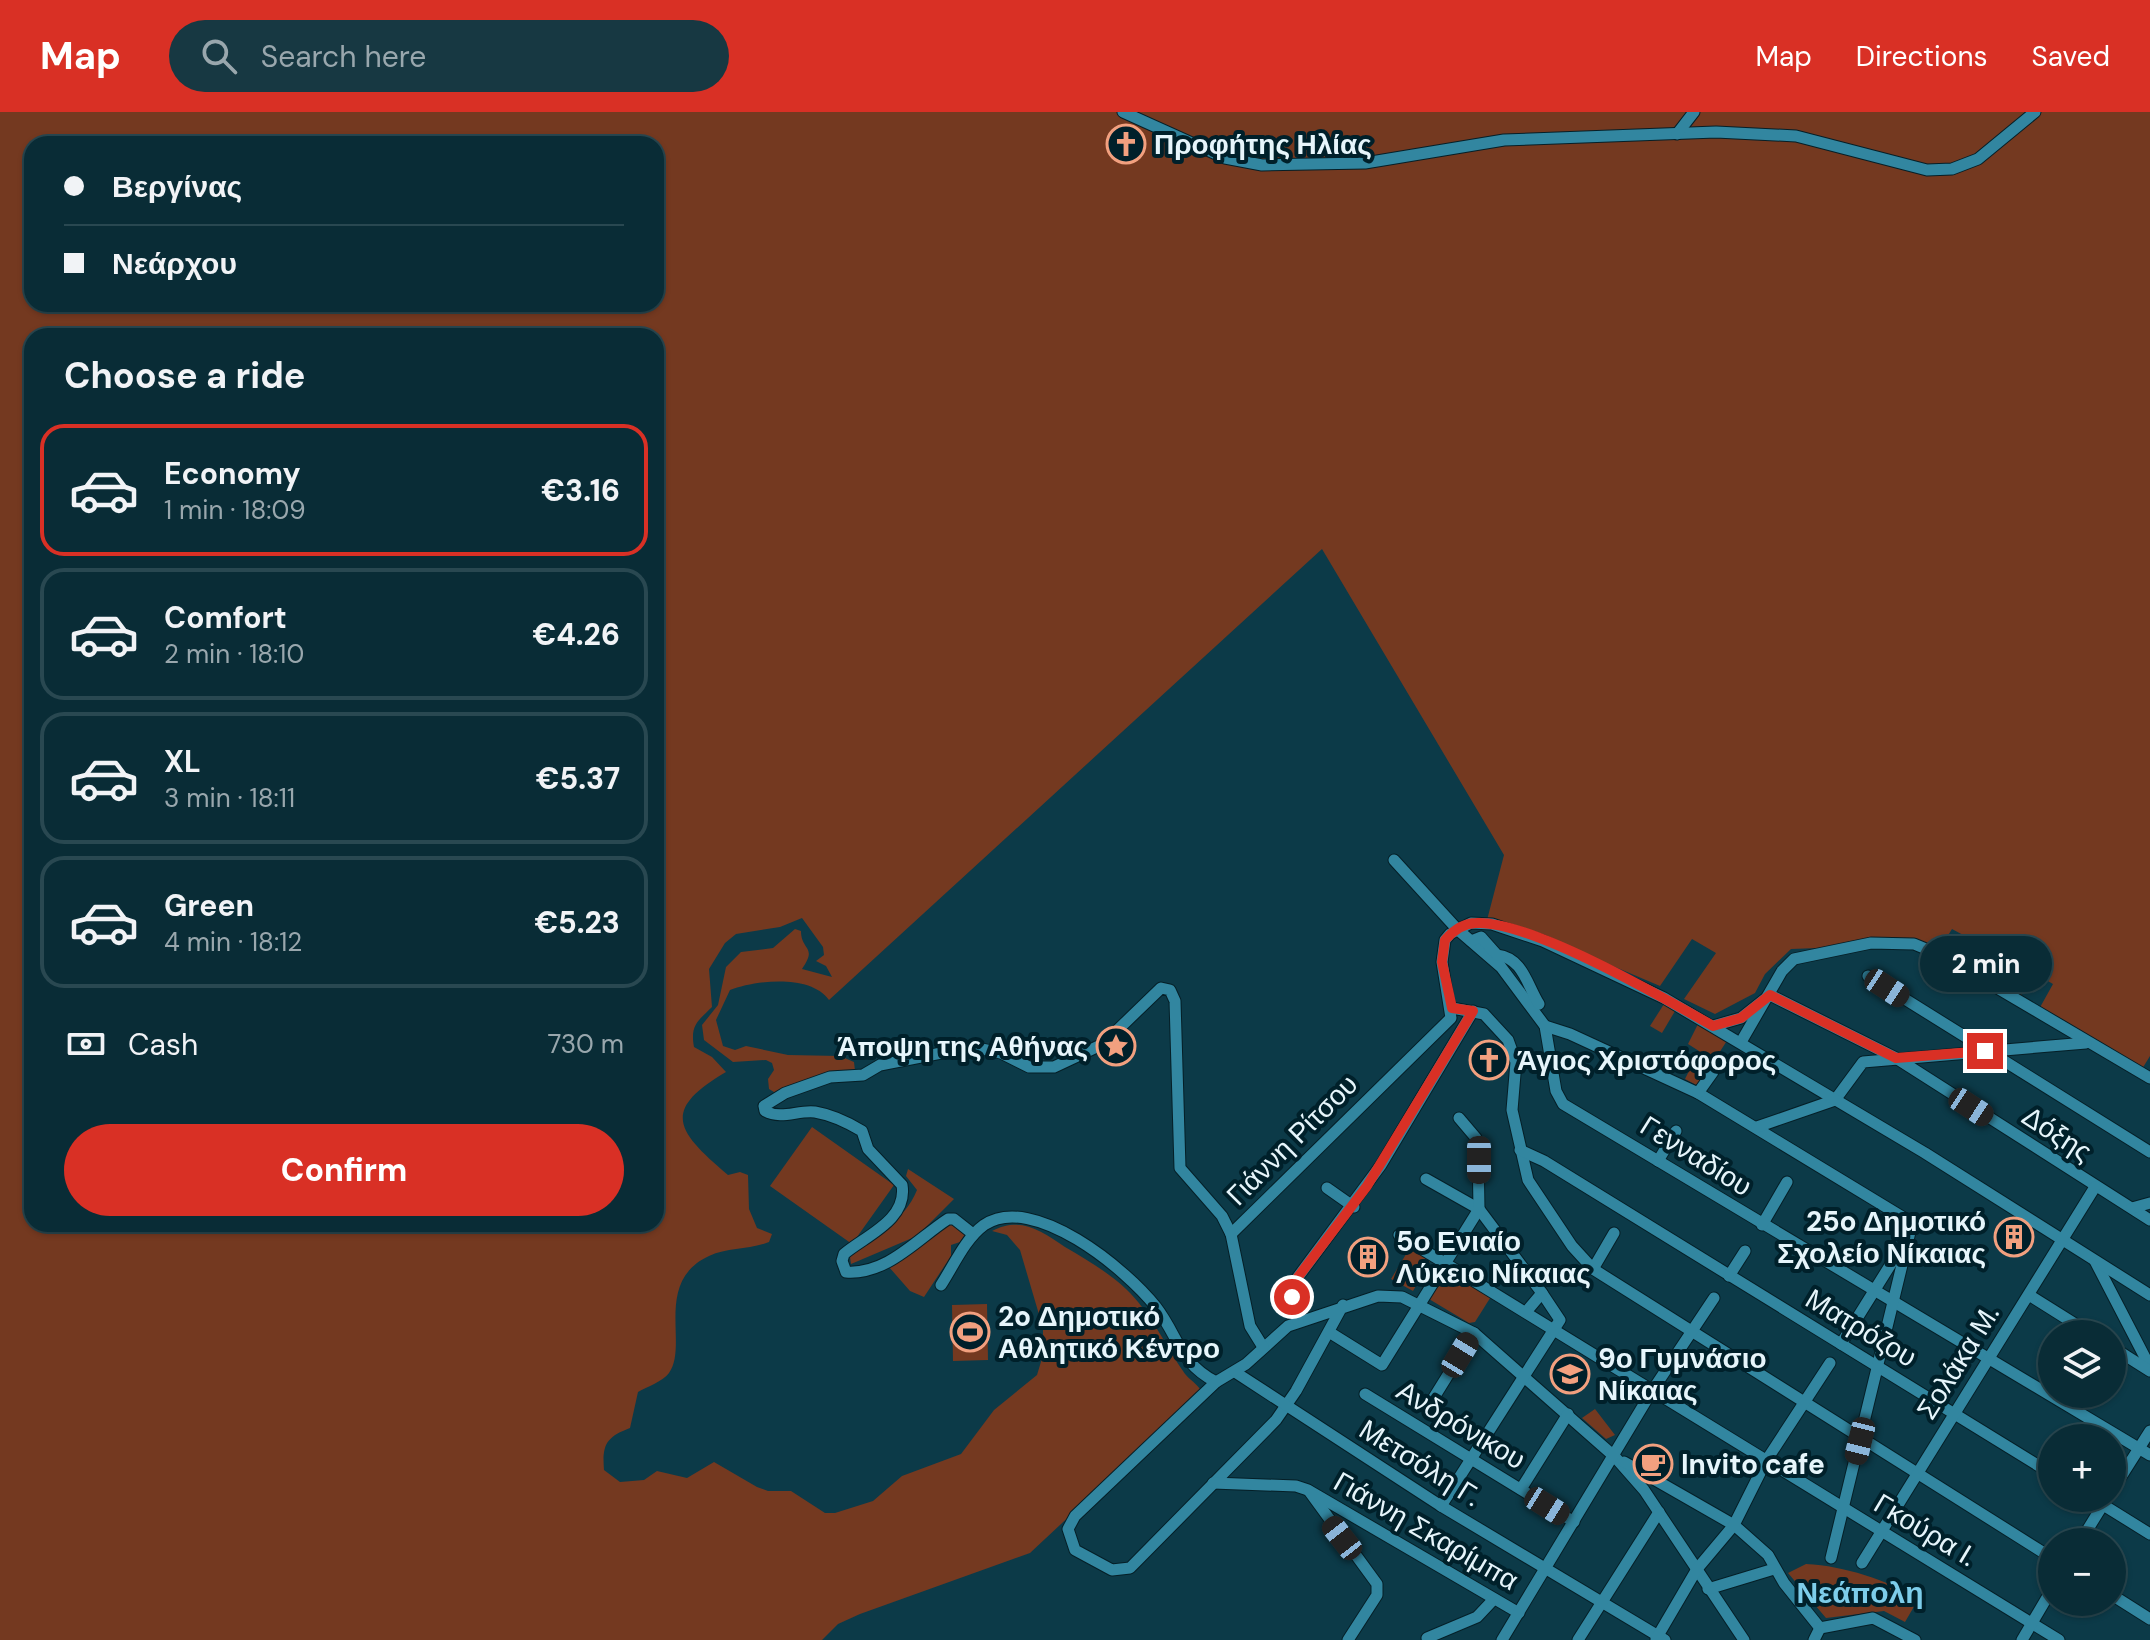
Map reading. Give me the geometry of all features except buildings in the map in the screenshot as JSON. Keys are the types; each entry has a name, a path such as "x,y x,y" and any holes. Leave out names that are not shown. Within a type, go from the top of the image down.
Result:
{"street":[{"path":"1123,112 1225,158 1262,165 1365,163 1504,140 1716,132 1796,136 1905,166 1938,170 1978,159 2035,112"},
{"path":"1677,134 1694,112"},
{"name":"Γενναδίου","path":"1394,860 1457,929 1501,967 1545,1026 1556,1091 1563,1104 2150,1455"},
{"path":"2038,1549 1860,1441 1593,1269 1528,1180 1512,1110 1516,1072 1514,1051 1492,1019 1473,1011 1452,1008 1442,950 1445,940 1457,929 1471,923 1492,924 1543,941 1607,970 1741,1042 2150,1295"},
{"path":"1471,941 1481,937 1497,955 1507,956 1520,966 1539,1004"},
{"path":"1741,1042 1782,971 1794,959 1862,944 1914,944 1943,956 2150,1078"},
{"path":"1868,976 2150,1152"},
{"path":"973,1234 954,1219 948,1219 906,1253 860,1271 846,1272 842,1267 844,1254 887,1223 899,1204 902,1185 868,1149 862,1131 844,1120 813,1112 780,1116 765,1111 764,1106 785,1093 830,1077 863,1075 880,1065 972,1047 990,1049 1029,1067 1054,1067 1103,1044 1161,988 1170,990 1175,1001 1180,1168 1222,1216 1231,1234"},
{"path":"1713,1026 1741,1018 1770,995"},
{"name":"Δόξης","path":"1770,995 1896,1058 2150,1220"},
{"name":"Γιάννη Ρίτσου","path":"1263,1347 1252,1332 1231,1234 1325,1139 1443,1028 1451,1018 1452,1008"},
{"path":"1298,1321 1292,1297 1295,1281 1354,1207 1473,1011"},
{"path":"1545,1026 1570,1034 1698,1093 1904,1218"},
{"path":"1757,1127 1835,1100 1863,1062 2086,1043"},
{"path":"1698,1093 1713,1072"},
{"path":"1329,1332 1382,1365 1479,1209 1476,1138 1459,1118"},
{"path":"1658,1161 1676,1131"},
{"path":"2134,1142 2150,1141"},
{"name":"Ματρόζου","path":"1520,1150 1544,1161 2038,1465"},
{"path":"1426,1179 1479,1209 1513,1250 1542,1293 1556,1325 1441,1506"},
{"path":"1762,1225 1787,1182"},
{"name":"Σολάκα Μ.","path":"1862,1563 2095,1187"},
{"path":"1327,1188 1354,1207"},
{"path":"2132,1208 2150,1203"},
{"path":"941,1285 973,1234 987,1223 1010,1216 1035,1218 1126,1276 1160,1312 1192,1367 1216,1382"},
{"path":"1831,1558 1910,1232 1841,1344"},
{"path":"1593,1269 1614,1233"},
{"name":"Γκούρα Ι.","path":"1399,1235 1526,1312 1556,1325 1652,1391 2059,1640"},
{"path":"1729,1276 1745,1251"},
{"path":"2095,1260 2150,1369"},
{"path":"1526,1312 1542,1293"},
{"path":"1343,1305 1286,1407 1125,1571 1112,1570 1081,1554 1068,1537 1075,1516 1216,1382 1235,1372 1298,1321 1343,1305 1386,1295 1420,1304 1474,1333 1615,1457 1659,1512 1744,1640"},
{"path":"2029,1295 2069,1320"},
{"path":"1502,1640 1652,1391 1714,1298"},
{"path":"1433,1399 1474,1333"},
{"path":"2126,1355 2150,1369"},
{"path":"1659,1639 1697,1569 1734,1525 1766,1461 1830,1363"},
{"name":"Μετσόλη Γ.","path":"1235,1372 1441,1506 1602,1599 1659,1639"},
{"name":"Ανδρόνικου","path":"1365,1394 1574,1522"},
{"path":"1521,1489 1568,1414"},
{"path":"2126,1469 2150,1431"},
{"path":"1615,1457 1734,1525 1768,1555 1774,1569 1820,1628"},
{"name":"Γιάννη Σκαρίμπα","path":"1213,1483 1296,1486 1308,1490 1519,1613"},
{"path":"1308,1490 1377,1584 1377,1595 1348,1640"},
{"path":"1578,1640 1659,1512"},
{"path":"2119,1512 2150,1534"},
{"path":"1708,1589 1774,1569"},
{"path":"1427,1638 1477,1617 1494,1599"},
{"path":"2126,1604 2150,1619"},
{"path":"2022,1640 2038,1613"},
{"path":"1820,1628 1873,1618 1915,1640"},
{"path":"1814,1640 1820,1628"}],"shaded area":[{"path":"0,112 2150,112 2150,1056 2142,1069 2038,1011 2053,984 2034,973 2020,997 1952,957 1965,936 1952,929 1939,950 1928,944 1791,949 1765,974 1755,993 1715,1014 1684,999 1716,953 1692,939 1660,986 1540,935 1487,920 1504,855 1322,549 829,1000 810,986 797,983 768,982 730,990 716,1020 723,1046 735,1050 746,1046 788,1055 840,1056 854,1062 855,1071 779,1095 769,1089 768,1079 774,1070 772,1063 766,1060 733,1062 704,1040 702,1025 718,1005 726,967 741,952 773,948 795,929 801,931 809,952 802,969 832,977 826,966 816,961 824,955 823,947 802,918 780,927 736,934 725,943 709,969 712,1007 694,1028 694,1047 712,1057 726,1072 691,1098 684,1110 683,1122 697,1146 728,1175 740,1172 748,1175 749,1209 757,1228 772,1234 769,1242 709,1256 692,1267 682,1281 677,1297 674,1361 666,1376 638,1392 630,1428 607,1443 604,1470 620,1482 644,1480 657,1471 687,1478 714,1462 757,1487 768,1491 791,1491 825,1513 835,1513 873,1501 902,1476 961,1454 994,1410 1037,1375 1043,1355 1043,1328 1020,1250 1007,1235 992,1231 1012,1225 1030,1227 1048,1236 1097,1266 1126,1289 1150,1318 1185,1373 1200,1389 1199,1395 1030,1553 860,1614 838,1624 822,1640 0,1640"},
{"path":"1664,1004 1675,1011 1662,1033 1650,1026"},
{"path":"1699,1022 1728,1039 1698,1086 1685,1079 1699,1051 1688,1044"},
{"path":"812,1127 894,1185 852,1244 770,1186"},
{"path":"908,1169 954,1199 917,1236 851,1264 850,1257 896,1219 911,1201 917,1190 906,1176"},
{"path":"949,1222 965,1234 960,1242 951,1245 951,1256 924,1297 910,1291 889,1267"},
{"path":"1411,1246 1432,1258 1413,1291 1391,1279"},
{"path":"1446,1267 1492,1295 1475,1322 1469,1323 1424,1296"},
{"name":"2o Δημοτικό Αθλητικό Κέντρο","path":"987,1304 988,1360 953,1361 952,1305"},
{"path":"1595,1409 1615,1435 1606,1439 1582,1418"},
{"path":"1806,1564 1864,1575 1919,1598 1905,1622 1884,1611 1826,1618 1788,1573"}],"place":[{"name":"Προφήτης Ηλίας","path":"1126,144"},
{"name":"Άποψη της Αθήνας","path":"1116,1046"},
{"name":"Άγιος Χριστόφορος","path":"1489,1060"},
{"name":"25o Δημοτικό Σχολείο Νίκαιας","path":"2014,1237"},
{"name":"5ο Ενιαίο Λύκειο Νίκαιας","path":"1368,1257"},
{"name":"2o Δημοτικό Αθλητικό Κέντρο","path":"970,1332"},
{"name":"9ο Γυμνάσιο Νίκαιας","path":"1570,1374"},
{"name":"Invito cafe","path":"1653,1464"}],"district":[{"name":"Νεάπολη","path":"1860,1592"}],"route":[{"path":"1292,1297 1295,1281 1354,1207 1473,1011 1452,1008 1442,962 1445,940 1457,929 1471,923 1492,924 1543,941 1664,998 1713,1026 1741,1018 1770,995 1896,1058 1985,1051"}]}
